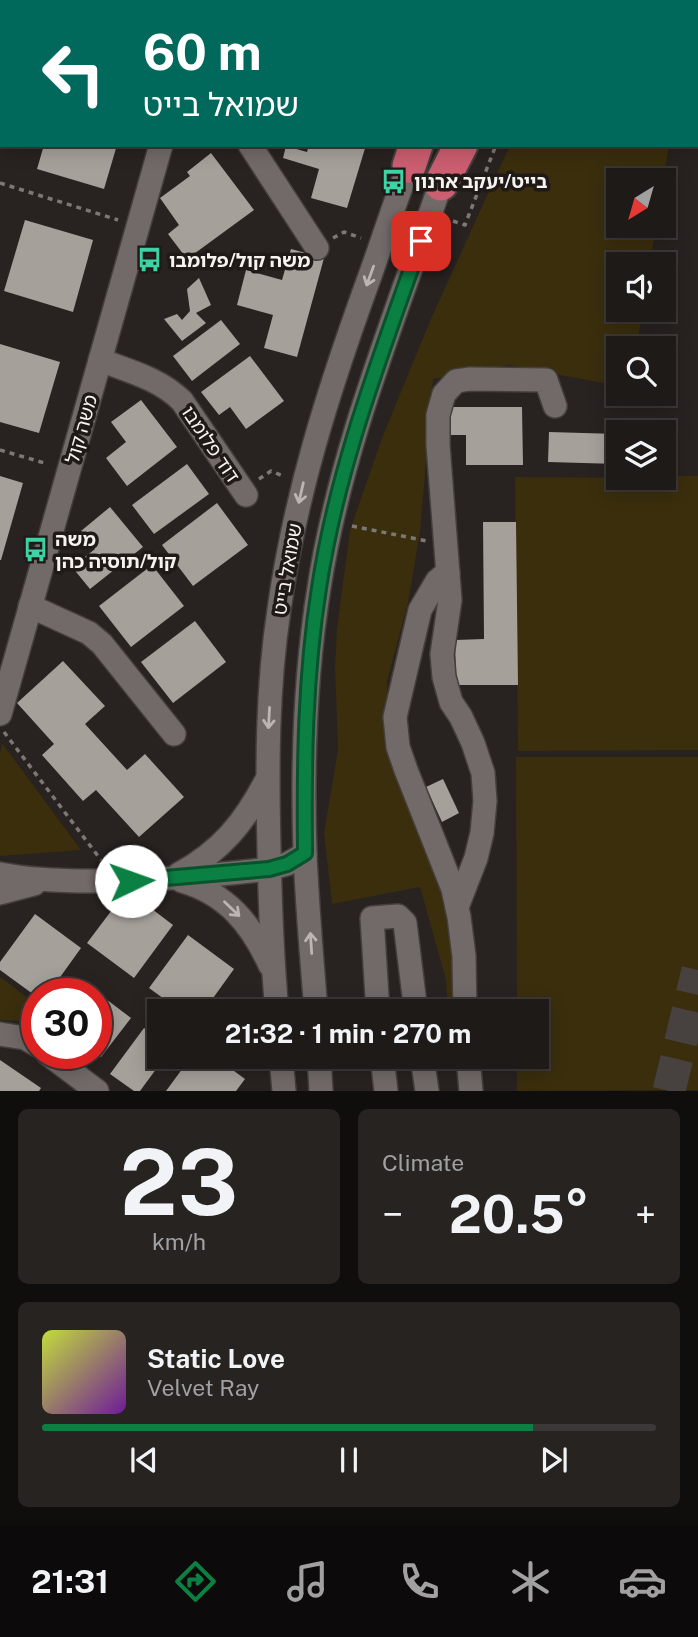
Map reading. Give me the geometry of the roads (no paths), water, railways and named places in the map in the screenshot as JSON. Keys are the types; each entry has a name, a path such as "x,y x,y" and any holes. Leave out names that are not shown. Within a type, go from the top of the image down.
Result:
{"highway":[{"path":"441,184 460,147"}],"street":[{"name":"משה קול","path":"0,714 160,147"},
{"path":"251,147 323,244"},
{"name":"שמואל בייט","path":"315,999 305,853 305,777 308,679 319,586 338,496 369,388 453,147"},
{"name":"שמואל בייט","path":"276,999 269,869 268,778 269,719 278,611 299,499 313,445 414,152"},
{"name":"דוד פלומבו","path":"100,359 158,382 172,391 253,487"},
{"path":"457,907 477,858 485,801 483,773 473,743 451,702 444,677 442,654 450,600 438,415 444,394 456,381 470,379 547,380 555,406"},
{"path":"448,572 437,581 420,610 395,717 398,747 453,889 464,956 466,999"},
{"path":"30,606 89,633 102,644 174,734"},
{"path":"172,878 203,860 230,837 252,808 268,778"},
{"path":"0,874 48,881 172,878 269,869 287,864 305,853"},
{"path":"172,878 216,894 232,908 253,933 274,973"},
{"path":"0,893 48,881"},
{"path":"378,999 372,918 398,916 405,923 414,999"},
{"path":"0,1034 21,1038"},
{"path":"68,1069 97,1091"},
{"path":"282,1069 284,1091"},
{"path":"320,1069 321,1091"},
{"path":"383,1069 386,1091"},
{"path":"424,1069 427,1091"},
{"path":"469,1069 471,1091"}],"tunnel":[{"path":"669,1091 698,970"}],"place":[{"name":"בייט/יעקב ארנון","path":"394,181"},
{"name":"משה קול/פלומבו","path":"149,260"},
{"name":"משה קול/תוסיה כהן","path":"35,550"}]}
